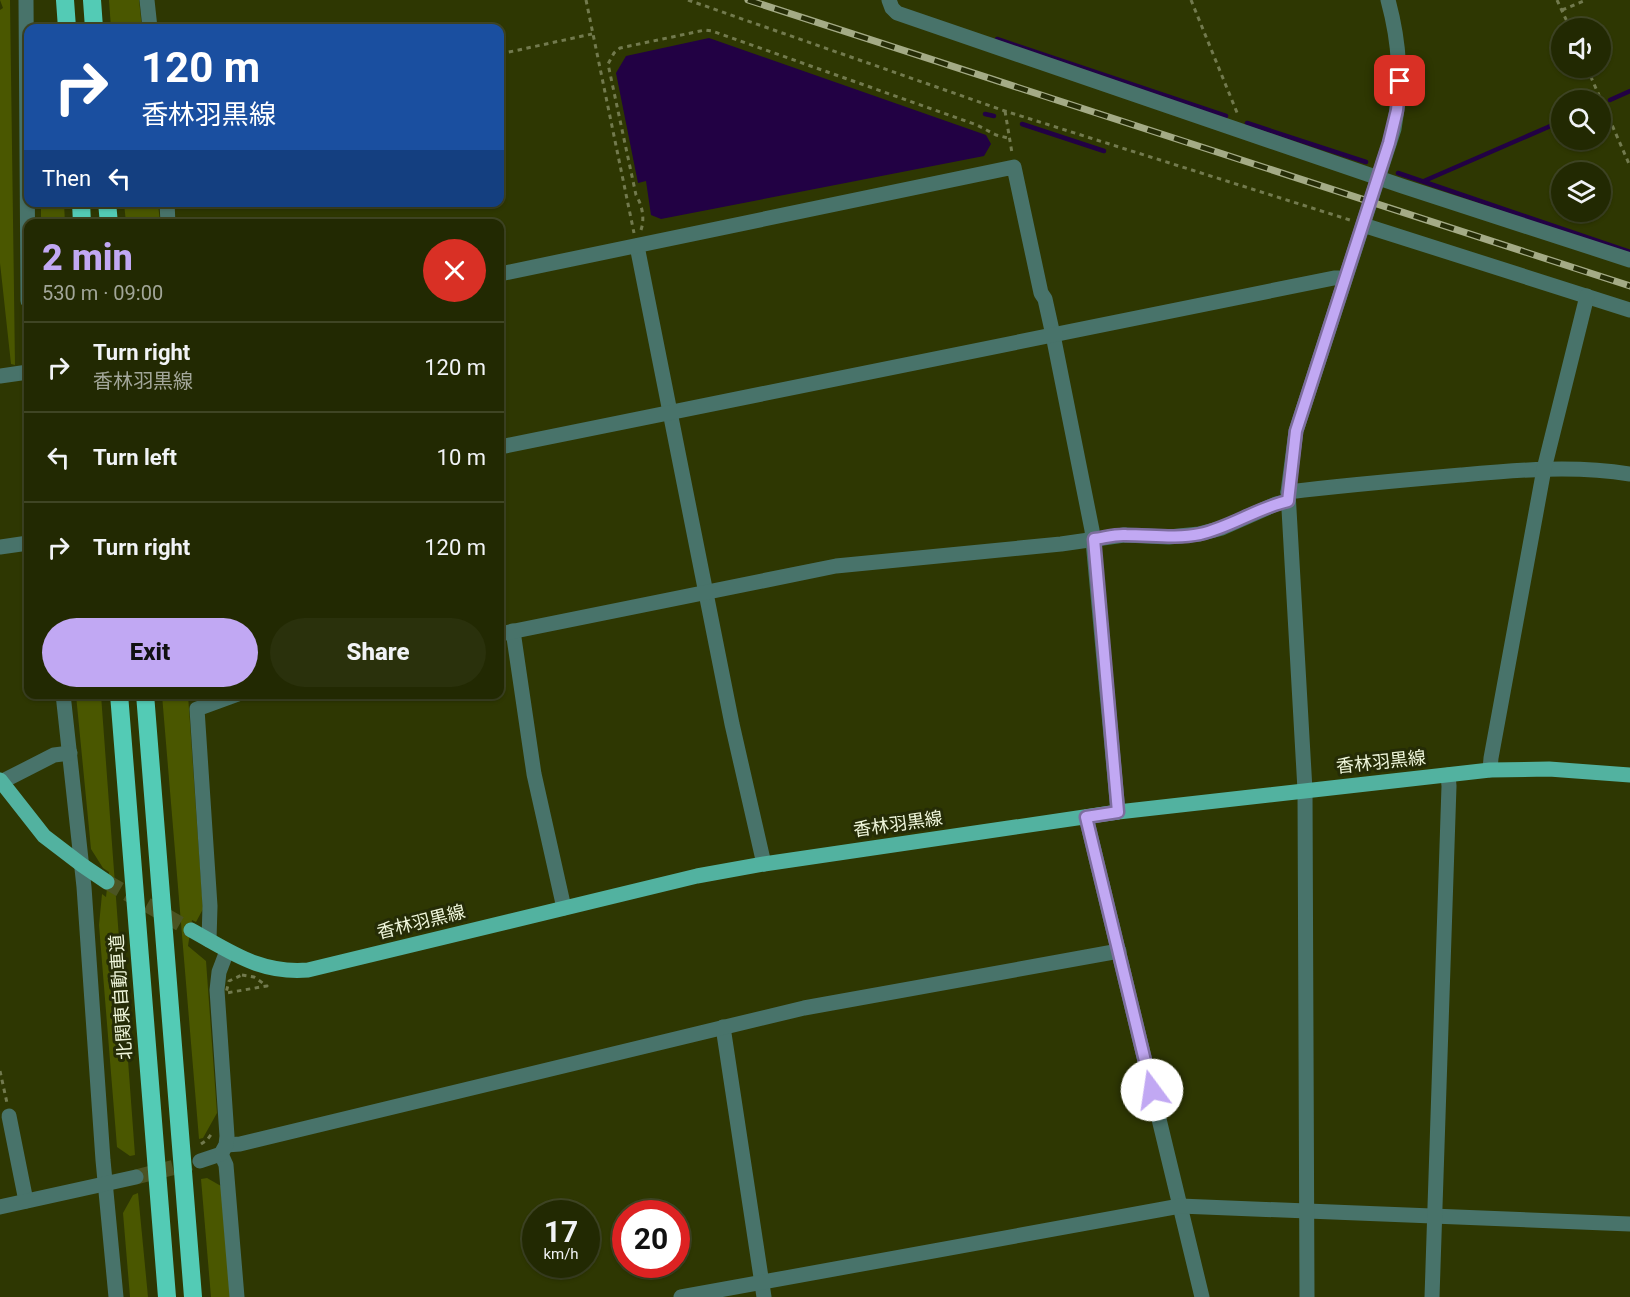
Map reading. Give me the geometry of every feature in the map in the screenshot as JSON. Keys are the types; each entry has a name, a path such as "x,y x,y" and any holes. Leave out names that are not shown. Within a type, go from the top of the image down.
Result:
{"highway":[{"path":"65,0 67,24"},
{"path":"92,0 94,24"},
{"name":"北関東自動車道","path":"118,699 167,1297"},
{"path":"145,699 193,1297"}],"main road":[{"name":"香林羽黒線","path":"191,930 247,961 270,969 308,970 697,876 764,864 1118,812 1490,770 1549,769 1630,775"},
{"path":"1,781 44,836 107,882"}],"street":[{"path":"26,0 26,24"},
{"path":"147,0 150,24"},
{"path":"889,0 897,13 1378,178 1630,260"},
{"path":"1306,1297 1305,790 1288,496 1296,431 1394,129 1400,81 1396,31 1388,0"},
{"path":"504,273 1014,167 1041,293 1045,299 1053,335 1094,539 1118,812"},
{"path":"1363,225 1630,310"},
{"path":"637,246 734,735 764,864"},
{"path":"504,446 1334,278 1345,278"},
{"path":"1490,770 1544,469 1587,296"},
{"path":"0,376 24,373"},
{"path":"564,908 506,633 836,566 1061,544 1124,534 1169,537 1199,534 1222,528 1276,504 1288,496 1362,483 1544,469 1595,469 1630,474"},
{"path":"0,547 24,544"},
{"path":"64,699 82,865 105,1183 116,1297"},
{"path":"209,940 210,906 196,708 223,699"},
{"path":"1,781 54,755 70,753"},
{"path":"1432,1297 1448,775"},
{"path":"1086,817 1202,1297"},
{"path":"227,951 217,981 226,1113 224,1149 237,1297"},
{"path":"200,1161 240,1144 804,1008 1119,951"},
{"path":"723,1028 763,1289"},
{"path":"9,1116 26,1201"},
{"path":"0,1207 136,1177"},
{"path":"681,1297 763,1289 1180,1206 1630,1224"}],"path":[{"path":"586,0 637,246"},
{"path":"688,0 1005,111 1301,203 1363,225"},
{"path":"1191,0 1238,115 1234,127"},
{"path":"1557,0 1566,18"},
{"path":"1562,10 1586,0"},
{"path":"637,246 644,222 640,202 636,195 608,64 620,48 705,30 712,31 1008,138"},
{"path":"504,53 592,34"},
{"path":"1591,78 1630,166"},
{"path":"1005,111 1014,167"},
{"path":"242,975 254,977 267,986 244,990 226,993 229,981 242,975"},
{"path":"0,1071 9,1116"},
{"path":"199,1145 207,1140 218,1124"}],"green space":[{"path":"0,0 10,0 15,365 11,364 0,263 0,10 3,8"},
{"path":"109,0 139,0 142,24 111,24"},
{"path":"41,207 64,207 65,219 41,219"},
{"path":"124,207 158,207 160,219 126,219"},
{"path":"76,699 101,699 135,1155 130,1156 117,1147 99,925 102,894 106,897 109,872 103,868 91,849"},
{"path":"162,699 188,699 203,909 196,922 192,920 188,946 206,961 217,1113 203,1138 199,1139"},
{"path":"207,1178 221,1186 230,1297 211,1297 201,1179"},
{"path":"138,1193 148,1297 130,1297 123,1213 133,1195"}],"shaded area":[{"path":"709,38 986,135 991,144 984,156 661,219 651,215 646,181 638,183 616,73 626,56"}],"waterway":[{"path":"997,39 1226,116"},
{"path":"1611,100 1630,91"},
{"path":"985,114 994,116"},
{"path":"1247,123 1366,162"},
{"path":"1022,124 1104,151"},
{"path":"1424,181 1551,126"},
{"path":"1398,173 1630,252"}],"tunnel":[{"path":"107,882 191,930"},
{"path":"136,1177 191,1163"}],"railway":[{"path":"748,0 1630,286"}],"route":[{"path":"1152,1090 1086,817 1118,812 1094,539 1124,534 1169,537 1199,534 1222,528 1288,501 1292,450 1296,431 1394,129 1400,81"}]}
